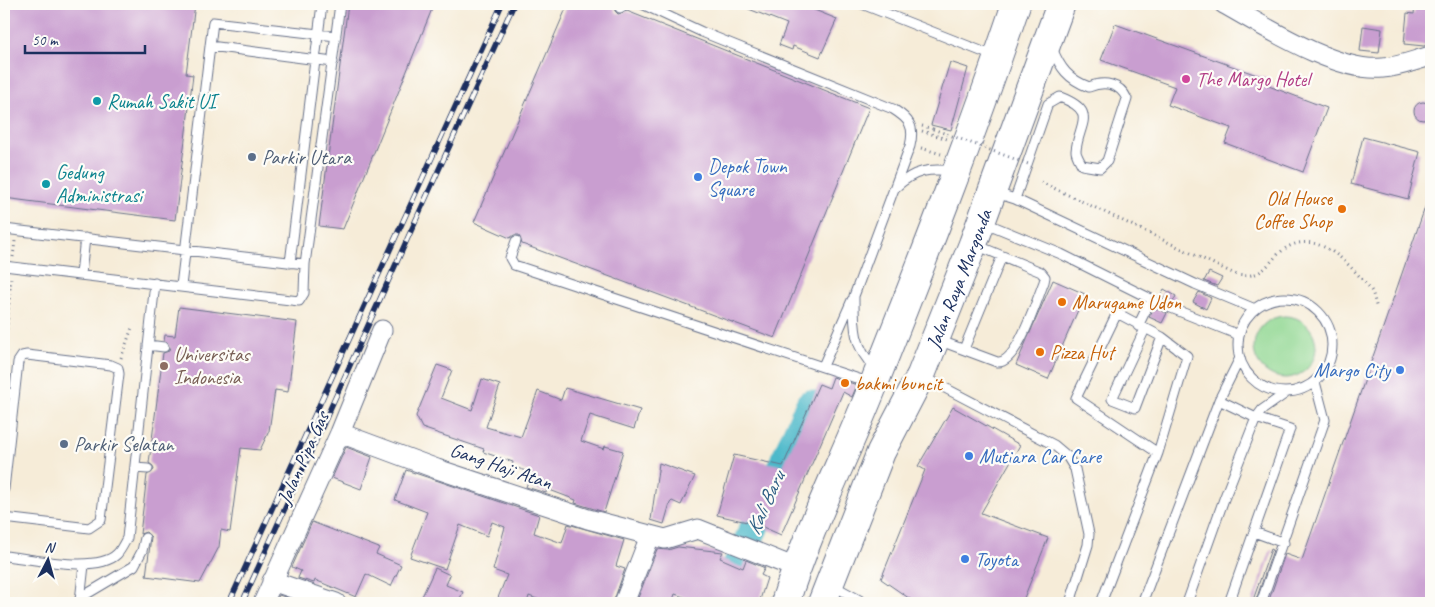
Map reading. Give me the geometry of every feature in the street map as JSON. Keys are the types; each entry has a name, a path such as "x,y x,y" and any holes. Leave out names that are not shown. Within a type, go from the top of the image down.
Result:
{"main road":[{"name":"Jalan Raya Margonda","path":"785,603 796,568 876,378 949,158 998,57 1016,4"},
{"name":"Jalan Raya Margonda","path":"826,593 878,461 921,376 978,233 1008,186 1048,39 1061,4"},
{"path":"846,448 878,461"}],"street":[{"path":"1224,4 1279,34 1344,64 1356,67 1382,68 1431,56"},
{"name":"Jalan Pipa Gas","path":"263,603 340,433 382,330"},
{"name":"Gang Haji Atan","path":"340,433 526,499 650,536 671,538 692,529 698,529 796,568"},
{"path":"624,603 650,536"},
{"path":"272,580 336,603"}],"lane":[{"path":"290,263 322,4"},
{"path":"8,267 81,274 299,301 304,293 305,264 340,4"},
{"path":"642,4 712,36 893,109 910,121 912,128 910,146 854,296 823,366"},
{"path":"862,4 998,57"},
{"path":"181,286 213,22 336,36"},
{"path":"1048,39 1058,64 1074,81 1088,87 1101,83 1113,86 1123,91 1127,99 1107,161 1100,168 1082,165 1076,152 1084,123 1082,111 1072,101 1060,97 1048,104 1008,186 1195,284 1255,309"},
{"path":"210,46 333,62"},
{"path":"894,188 907,177 949,158"},
{"path":"302,162 319,164"},
{"path":"4,229 305,264"},
{"path":"935,339 997,362 1005,361 1015,352 1044,282 1041,272 1002,256 978,233"},
{"path":"978,233 1061,254 1150,299 1239,335"},
{"path":"81,274 85,238"},
{"path":"516,241 510,258 514,265 823,366 876,378"},
{"path":"964,349 1002,256"},
{"path":"4,556 84,564 108,561 118,554 127,538 155,283"},
{"path":"854,296 854,316 860,348 863,357 876,378"},
{"path":"1286,298 1302,302 1316,310 1326,323 1332,338 1332,354 1326,370 1315,382 1302,390 1286,393 1271,390 1257,383 1246,372 1240,358 1239,335 1244,322 1255,309 1270,301 1286,298"},
{"path":"1150,299 1141,327 1112,398 1135,408 1162,337"},
{"path":"1101,603 1158,453 1187,356 1162,337 1116,313 1076,398 1158,453"},
{"path":"148,345 164,347"},
{"path":"4,489 18,362 22,356 111,364 118,368 119,374 102,520 89,528 4,518"},
{"path":"1142,603 1219,400 1240,358"},
{"path":"921,376 1054,445 1067,456 1075,469 1089,534 1088,544 1070,603"},
{"path":"1261,603 1284,543 1325,420 1315,382"},
{"path":"4,393 14,394"},
{"path":"1188,603 1224,499 1256,418 1262,410 1286,393"},
{"path":"1219,400 1256,418 1290,430 1229,603"},
{"path":"135,468 148,469"},
{"path":"1254,532 1284,543"},
{"path":"80,601 134,566 142,551 145,538"},
{"path":"80,601 84,564"},
{"path":"826,593 865,603"}],"path":[{"path":"910,146 949,158 950,140 921,130 922,126 1031,165"},
{"path":"1042,182 1237,275 1250,277 1262,271 1282,251 1293,244 1312,244 1332,250 1350,265 1371,290 1377,309"},
{"path":"4,364 8,267 16,230"},
{"path":"118,368 133,325"}],"green space":[{"path":"1285,316 1297,318 1307,325 1314,335 1316,347 1314,359 1307,369 1297,376 1285,378 1273,376 1263,369 1256,359 1254,347 1256,335 1263,325 1273,318"}],"building":[{"name":"Rumah Sakit UI","path":"4,4 195,4 186,74 193,75 175,220 4,198"},
{"path":"348,4 434,4 343,229 319,226"},
{"name":"Depok Town Square","path":"568,4 614,5 615,11 618,14 627,11 869,108 775,338 522,244 519,235 514,235 510,238 474,222"},
{"path":"736,4 809,4 807,7 837,19 820,57 793,46 792,50 779,45 787,24"},
{"path":"1415,4 1431,4 1427,45 1424,46 1404,44 1407,13 1414,14"},
{"path":"1115,24 1268,79 1266,85 1327,108 1303,172 1225,143 1231,128 1168,105 1175,87 1101,60"},
{"path":"1363,26 1382,29 1379,53 1360,51"},
{"path":"950,62 968,68 951,130 931,125"},
{"path":"1423,102 1429,105 1432,111 1429,117 1423,120 1417,117 1414,111 1417,105"},
{"path":"1363,137 1420,152 1408,199 1351,184"},
{"name":"Margo City","path":"1429,196 1431,196 1431,603 1268,603 1285,554 1302,560"},
{"path":"1209,272 1222,278 1217,286 1204,281"},
{"path":"1053,280 1085,294 1048,379 1016,365"},
{"path":"1164,289 1176,296 1173,302 1160,296"},
{"path":"1199,292 1211,298 1206,309 1193,302"},
{"path":"179,307 297,322 288,392 275,390 269,431 260,450 241,448 230,532 221,530 219,547 200,583 146,576 151,537 146,532 140,534 147,475 154,470 153,466 149,463 163,353 169,351 170,347 164,341 165,335 175,336"},
{"path":"1154,308 1167,313 1162,323 1149,317"},
{"path":"437,365 452,370 441,398 472,410 482,379 500,385 486,427 521,437 538,391 561,400 565,388 640,410 634,429 590,415 581,441 604,449 605,446 623,451 604,512 575,503 576,500 547,489 546,493 526,487 531,473 512,466 513,462 483,452 484,449 422,428 416,416"},
{"path":"833,377 857,385 852,397 843,392 781,535 747,520 747,522 717,515 734,455 783,466 819,384 829,388"},
{"name":"Toyota","path":"953,407 1020,445 981,513 1048,538 1022,603 916,603 881,579 925,470 918,466"},
{"path":"346,447 372,457 361,489 332,478"},
{"path":"659,463 695,476 681,505 672,501 670,503 664,524 651,520"},
{"path":"406,470 539,515 534,533 562,543 568,524 624,540 616,566 625,569 613,603 548,603 529,596 527,603 496,603 507,575 493,570 505,527 492,522 487,536 460,525 445,569 410,557 427,512 395,500"},
{"path":"312,522 379,548 376,554 401,565 391,586 366,574 356,597 315,580 314,583 298,578 301,571 292,567"},
{"path":"678,547 723,552 720,558 743,568 746,560 765,568 761,575 767,578 759,603 701,603 675,594 672,603 636,603 657,549 668,550"},
{"path":"1271,549 1273,550 1255,603 1252,603"},
{"path":"435,568 450,575 446,585 463,592 458,603 419,603"},
{"path":"279,595 302,603 275,603"}],"waterway":[{"name":"Kali Baru","path":"720,603 810,404"}],"railway":[{"path":"229,603 502,4"},
{"path":"242,603 514,4"}],"place":[{"name":"The Margo Hotel","path":"1186,79"},
{"name":"Rumah Sakit UI","path":"97,101"},
{"name":"Parkir Utara","path":"252,157"},
{"name":"Depok Town Square","path":"698,177"},
{"name":"Gedung Administrasi","path":"46,184"},
{"name":"Old House Coffee Shop","path":"1342,209"},
{"name":"Marugame Udon","path":"1062,302"},
{"name":"Pizza Hut","path":"1040,352"},
{"name":"Universitas Indonesia","path":"164,366"},
{"name":"Margo City","path":"1400,370"},
{"name":"bakmi buncit","path":"845,383"},
{"name":"Parkir Selatan","path":"64,444"},
{"name":"Mutiara Car Care","path":"969,456"},
{"name":"Toyota","path":"965,559"}]}
